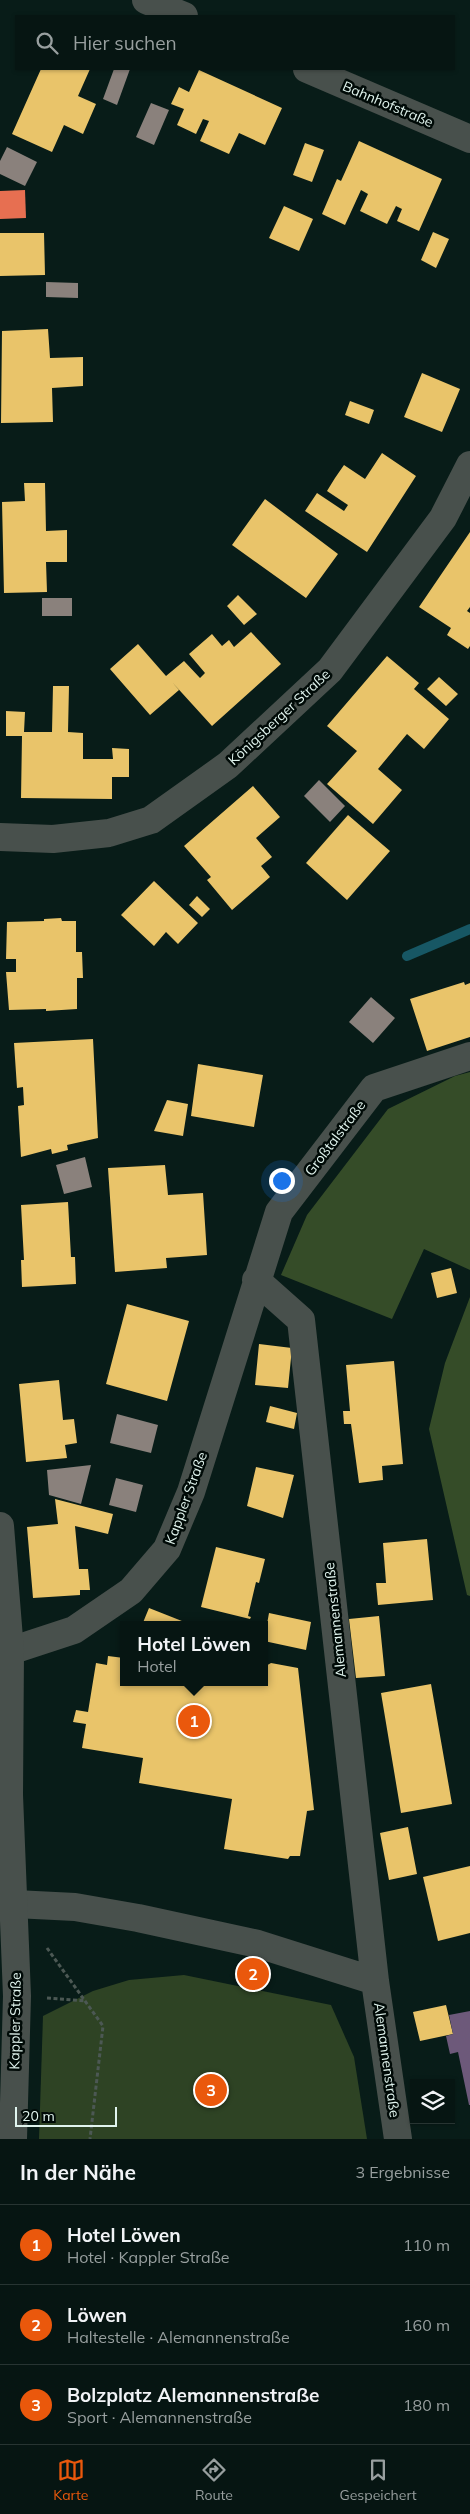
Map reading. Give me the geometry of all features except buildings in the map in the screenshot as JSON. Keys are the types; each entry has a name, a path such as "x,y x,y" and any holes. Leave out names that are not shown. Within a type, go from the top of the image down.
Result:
{"street":[{"path":"146,0 182,15"},
{"name":"Bahnhofstraße","path":"309,70 470,139"},
{"name":"Königsberger Straße","path":"0,837 53,839 109,833 151,820 228,765 330,670 443,518 470,465"},
{"name":"Großtalstraße","path":"256,1280 279,1212 374,1088 470,1056"},
{"name":"Kappler Straße","path":"13,2139 17,1996 7,1906 10,1651 74,1630 131,1591 167,1549 191,1492 256,1280"},
{"name":"Alemannenstraße","path":"256,1280 301,1320 376,1981 398,2139"},
{"path":"0,1526 10,1651"},
{"path":"7,1906 75,1907 172,1925 258,1944 376,1981"}],"path":[{"path":"7,1906 87,2001 103,2026 90,2139"},
{"path":"17,1996 87,2001"}],"green space":[{"path":"470,1072 470,1270 424,1249 392,1319 281,1275 307,1215 388,1109 455,1076"},
{"path":"470,1297 470,1596 467,1595 429,1429 445,1363"},
{"path":"184,1975 331,2005 354,2057 367,2139 39,2139 43,2016 93,1991 129,1980"}],"waterway":[{"path":"407,956 470,929"}],"place":[{"name":"Hotel Löwen","path":"194,1721"},
{"name":"Löwen","path":"253,1974"},
{"name":"Bolzplatz Alemannenstraße","path":"211,2090"}]}
